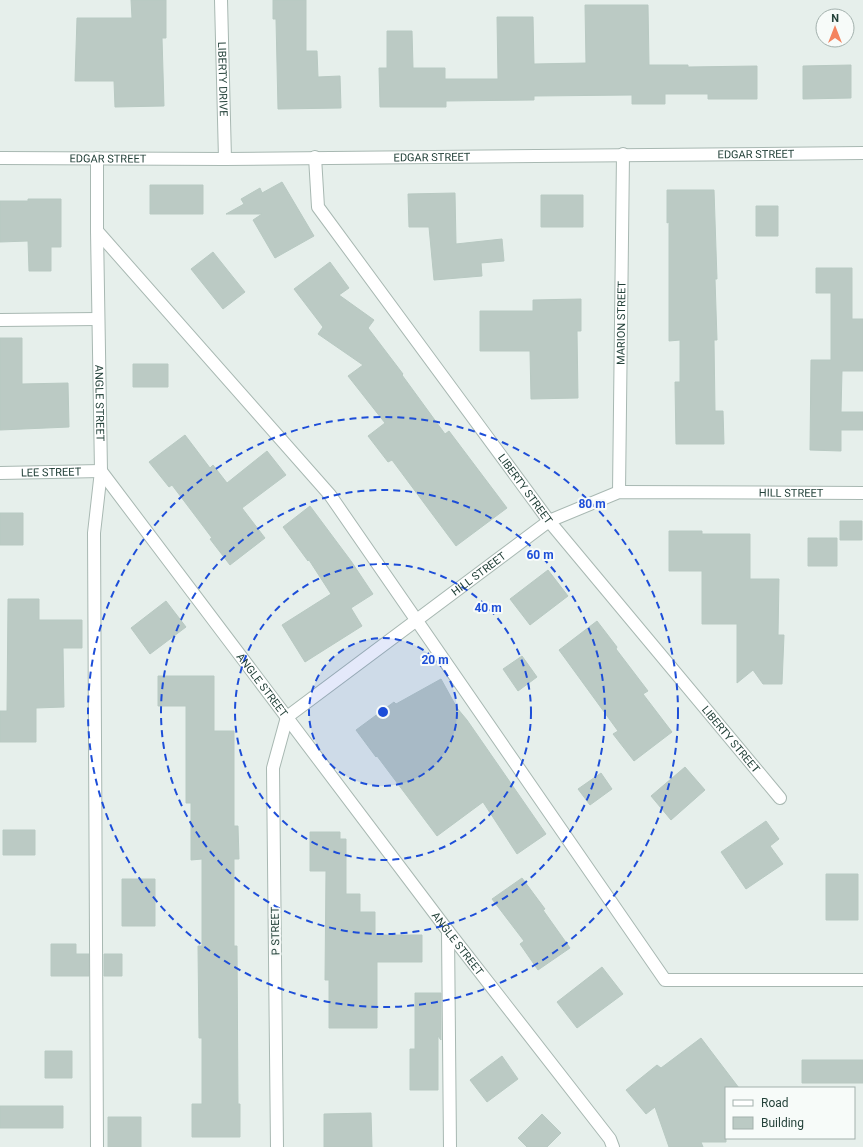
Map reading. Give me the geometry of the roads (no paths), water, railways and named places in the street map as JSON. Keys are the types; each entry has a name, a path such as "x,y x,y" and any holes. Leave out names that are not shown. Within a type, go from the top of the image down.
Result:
{"street":[{"name":"LIBERTY DRIVE","path":"220,0 224,158"},
{"name":"EDGAR STREET","path":"0,158 224,158 863,153"},
{"name":"MARION STREET","path":"619,492 623,154"},
{"name":"LIBERTY STREET","path":"315,157 318,206 549,521 780,798"},
{"name":"ANGLE STREET","path":"97,158 101,472 448,931 610,1139 613,1147"},
{"path":"97,231 330,495 665,980 863,980"},
{"path":"0,320 98,319"},
{"name":"LEE STREET","path":"0,472 101,472"},
{"path":"97,1147 94,533 101,472"},
{"name":"HILL STREET","path":"287,717 549,521 619,492 863,493"},
{"name":"P STREET","path":"277,1147 273,768 287,717"},
{"path":"448,931 450,1147"}]}
